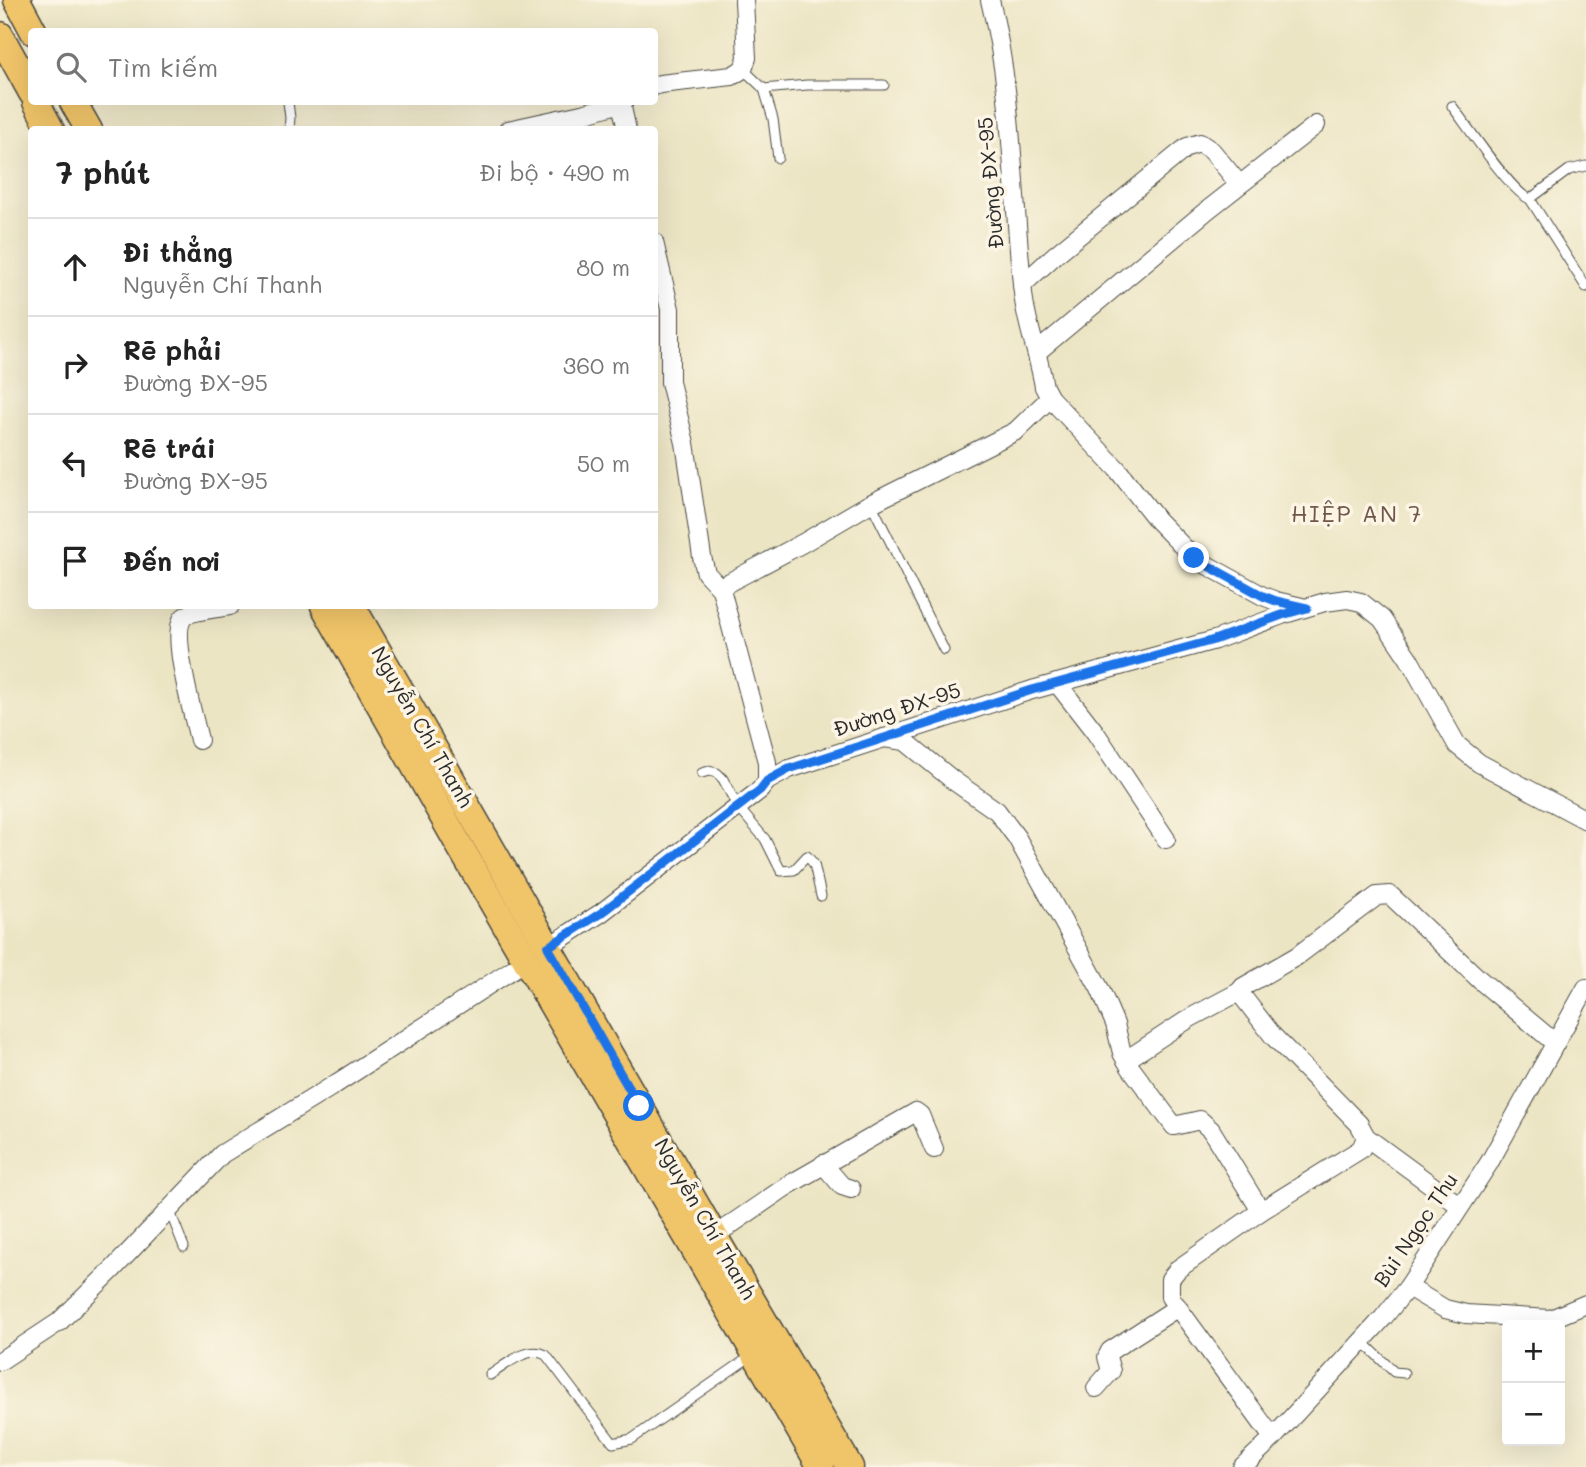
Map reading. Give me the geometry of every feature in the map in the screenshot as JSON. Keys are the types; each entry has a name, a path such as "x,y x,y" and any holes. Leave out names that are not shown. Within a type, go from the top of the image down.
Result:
{"main road":[{"path":"17,0 32,28"},
{"path":"0,35 28,86"},
{"path":"38,105 49,126"},
{"path":"75,105 87,126"},
{"name":"Nguyễn Chí Thanh","path":"326,609 459,845 538,954"},
{"name":"Nguyễn Chí Thanh","path":"354,609 538,954 704,1243 850,1467"},
{"name":"Nguyễn Chí Thanh","path":"704,1243 755,1353 821,1467"}],"street":[{"path":"658,84 732,76 743,69 747,58 744,0"},
{"name":"Đường ĐX-95","path":"990,0 1011,133 1022,285 1044,387 1050,398 1117,469 1157,520 1194,558 1263,596 1307,608"},
{"path":"524,126 611,105"},
{"path":"623,105 626,126"},
{"path":"1037,352 1239,184 1316,125"},
{"path":"1022,285 1187,147 1200,143 1206,147 1239,184"},
{"path":"658,259 670,309 670,382 685,443 702,557 706,573 721,589 767,762 767,781"},
{"path":"721,589 871,503 1016,431 1050,398"},
{"name":"Đường ĐX-95","path":"0,1361 59,1322 222,1154 601,913 760,790 767,781 789,769 1057,683 1214,640 1325,602 1347,599 1361,602 1382,619 1409,659 1457,745 1479,763 1586,820"},
{"path":"200,740 182,665 180,625 184,616 213,609"},
{"path":"1057,683 1095,732 1166,839"},
{"path":"884,738 905,741 954,781 997,811 1017,838 1100,989 1126,1060 1174,1126 1200,1120 1211,1130 1261,1211"},
{"path":"1126,1060 1190,1018 1297,956 1377,896 1390,895 1480,980 1555,1043"},
{"name":"Bùi Ngọc Thu","path":"1242,1467 1273,1438 1408,1287 1489,1163 1586,988"},
{"path":"1239,992 1273,1036 1359,1124 1366,1137 1460,1206"},
{"path":"704,1243 823,1164 916,1112 920,1115 934,1149"},
{"path":"1273,1438 1171,1297 1170,1279 1178,1269 1261,1211 1361,1149 1366,1137"},
{"path":"823,1164 842,1186 851,1189"},
{"path":"1408,1287 1445,1309 1466,1314 1551,1319 1586,1304"},
{"path":"1096,1388 1111,1371 1107,1357 1110,1350 1178,1307"}],"lane":[{"path":"743,69 764,89 773,119 778,158"},
{"path":"764,89 807,85 884,85"},
{"path":"288,105 289,126"},
{"path":"1452,106 1508,180 1524,197 1530,199 1586,287"},
{"path":"1530,199 1569,170 1586,166"},
{"path":"871,503 944,650"},
{"path":"702,773 717,773 723,779 737,806 765,839 781,871 794,870 807,856 814,864 821,896"},
{"path":"169,1209 184,1247"},
{"path":"1362,1341 1394,1371 1404,1373"},
{"path":"490,1375 530,1351 546,1355 613,1443 632,1439 755,1353"}],"district":[{"name":"HIỆP AN 7","path":"1357,514"}],"route":[{"path":"639,1106 548,947 601,913 760,790 767,781 789,769 1032,690 1214,640 1307,608 1263,596 1194,558"}]}
